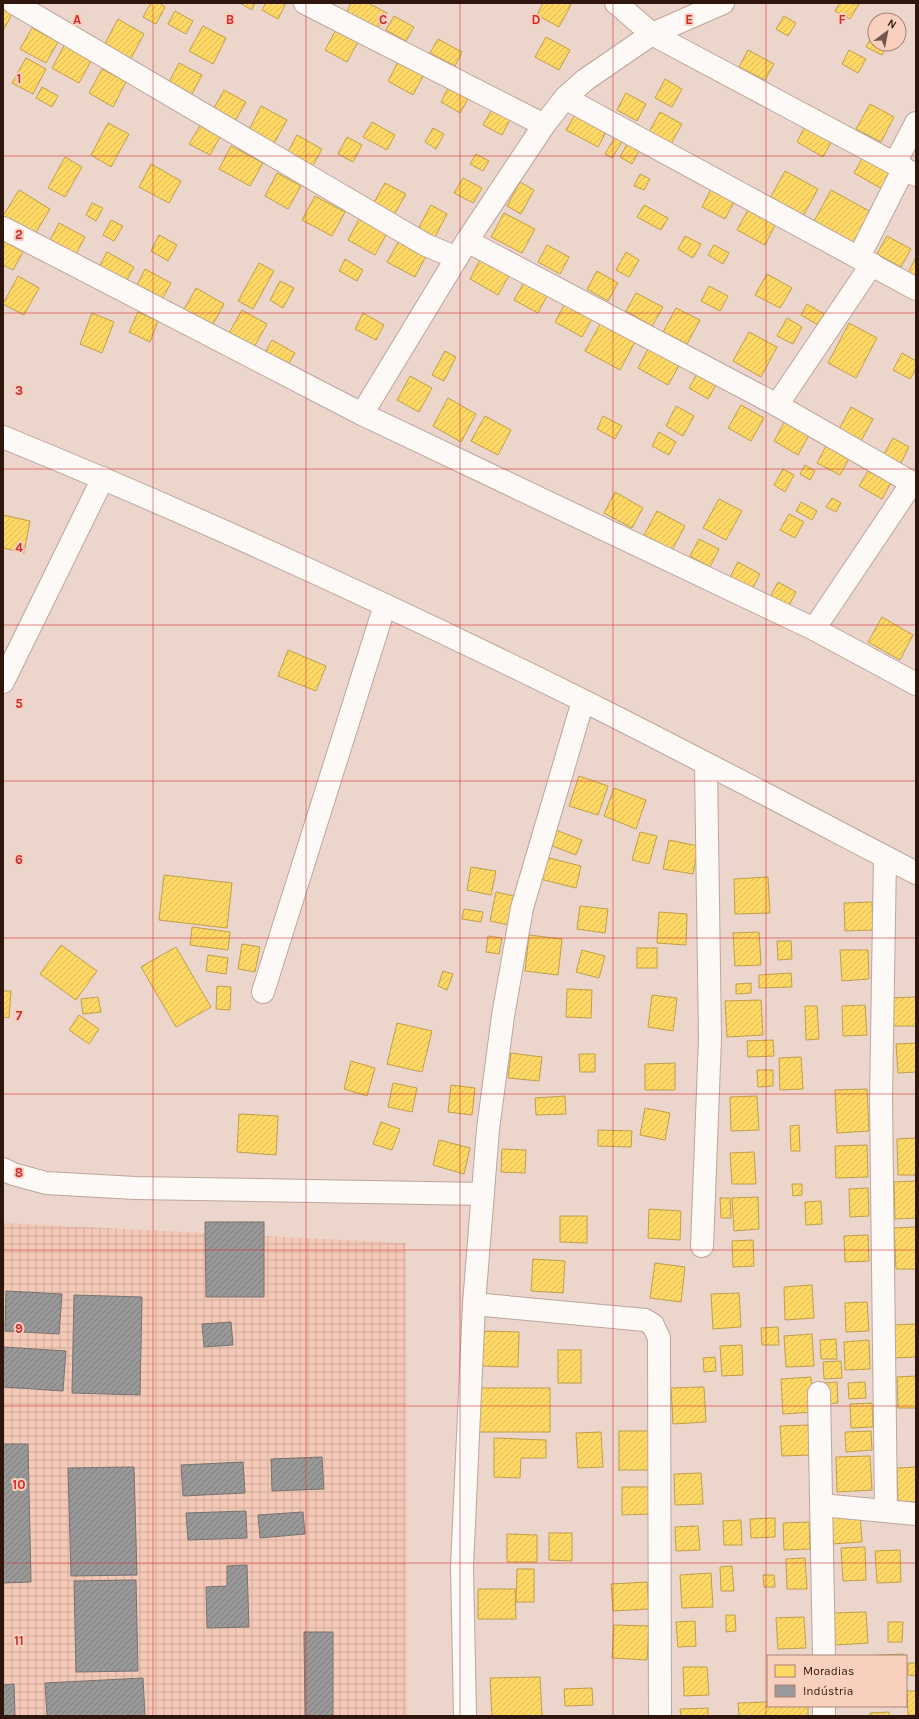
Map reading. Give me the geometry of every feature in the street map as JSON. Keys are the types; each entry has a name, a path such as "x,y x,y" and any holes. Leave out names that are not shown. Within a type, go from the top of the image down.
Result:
{"street":[{"path":"14,3 426,245 462,250 777,405 914,484 814,629"},
{"path":"305,3 544,125"},
{"path":"616,3 652,34 905,169"},
{"path":"362,414 462,250 544,125 564,98 585,80 652,34 723,3"},
{"path":"564,98 916,289"},
{"path":"777,405 865,261 905,169 916,123"},
{"path":"3,228 362,414 814,629 916,684"},
{"path":"3,437 103,478 385,605 583,701 916,873"},
{"path":"3,682 103,478"},
{"path":"263,992 385,605"},
{"path":"465,1716 462,1567 474,1304 488,1129 503,1016 522,908 583,701"},
{"path":"702,1246 710,1038 706,765"},
{"path":"885,857 881,1100 886,1511"},
{"path":"3,1169 13,1174 46,1183 135,1188 483,1194"},
{"path":"474,1304 645,1320 653,1325 659,1338 660,1716"},
{"path":"819,1393 824,1655"},
{"path":"821,1505 916,1514"}],"shaded area":[{"path":"3,1223 406,1243 407,1716 3,1716"}],"building: Moradias":[{"path":"151,3 159,3 165,7 156,24 143,17"},
{"path":"240,3 255,3 252,10"},
{"path":"266,3 286,3 278,19 262,10"},
{"path":"351,3 368,3 387,13 377,30 346,13"},
{"path":"543,3 567,3 571,5 559,27 537,15"},
{"path":"840,3 859,4 850,19 835,11"},
{"path":"3,9 12,14 3,31"},
{"path":"175,11 193,21 186,34 168,24"},
{"path":"394,16 414,27 406,41 386,30"},
{"path":"784,16 796,23 788,36 776,29"},
{"path":"118,19 144,34 129,62 103,47"},
{"path":"203,26 226,38 213,64 189,51"},
{"path":"32,28 58,42 46,63 20,49"},
{"path":"337,28 359,40 347,62 325,50"},
{"path":"546,37 570,50 559,70 535,57"},
{"path":"438,39 462,52 455,66 430,53"},
{"path":"65,44 92,59 79,83 52,68"},
{"path":"748,50 774,64 765,80 739,67"},
{"path":"849,50 866,59 858,73 842,64"},
{"path":"876,52 884,52 882,55"},
{"path":"26,58 46,69 33,94 12,83"},
{"path":"399,60 424,74 413,95 388,81"},
{"path":"179,63 202,75 192,94 169,82"},
{"path":"102,69 126,82 113,107 89,93"},
{"path":"665,79 682,89 672,107 655,98"},
{"path":"449,86 469,97 460,113 441,102"},
{"path":"42,87 58,96 52,107 36,98"},
{"path":"224,90 246,102 235,121 213,110"},
{"path":"626,93 646,104 637,121 617,110"},
{"path":"870,104 894,117 881,142 856,129"},
{"path":"261,106 287,120 272,147 247,134"},
{"path":"494,106 512,116 502,135 483,125"},
{"path":"660,112 682,124 671,144 649,132"},
{"path":"576,113 607,130 598,147 566,130"},
{"path":"372,122 395,135 387,150 363,137"},
{"path":"108,123 129,134 111,167 91,155"},
{"path":"806,124 833,139 823,157 797,142"},
{"path":"200,126 220,137 210,155 189,144"},
{"path":"433,128 444,134 436,149 425,142"},
{"path":"297,135 322,149 310,171 285,157"},
{"path":"347,137 362,145 353,162 338,154"},
{"path":"615,137 622,142 612,158 605,154"},
{"path":"627,144 639,151 632,164 620,157"},
{"path":"231,146 263,163 250,186 219,169"},
{"path":"476,154 489,161 483,171 470,164"},
{"path":"864,155 894,172 884,190 854,173"},
{"path":"65,157 82,167 65,197 48,188"},
{"path":"151,164 181,181 169,203 139,187"},
{"path":"785,171 818,189 802,218 769,200"},
{"path":"277,173 301,186 288,209 265,196"},
{"path":"640,174 650,179 644,190 634,186"},
{"path":"463,178 482,188 473,203 454,193"},
{"path":"520,182 534,190 521,214 507,206"},
{"path":"385,183 406,194 394,215 373,204"},
{"path":"711,189 734,202 725,219 702,207"},
{"path":"19,190 50,209 32,239 3,221 3,216"},
{"path":"831,190 871,212 852,247 812,225"},
{"path":"315,196 345,212 332,236 302,220"},
{"path":"92,203 103,208 96,221 86,215"},
{"path":"431,205 447,214 435,237 418,229"},
{"path":"644,205 668,218 661,230 637,217"},
{"path":"748,210 775,225 765,245 737,230"},
{"path":"504,213 535,229 522,253 491,237"},
{"path":"359,219 387,233 375,255 348,240"},
{"path":"111,220 123,226 114,241 103,235"},
{"path":"59,223 85,237 74,258 48,244"},
{"path":"159,235 177,245 168,261 151,251"},
{"path":"685,236 701,244 693,258 678,249"},
{"path":"887,236 911,249 901,267 877,254"},
{"path":"4,241 23,252 13,270 3,265"},
{"path":"399,241 426,256 415,277 387,262"},
{"path":"547,245 569,257 560,274 538,262"},
{"path":"714,245 729,253 723,264 708,255"},
{"path":"107,252 134,267 123,287 96,273"},
{"path":"626,252 639,260 629,277 616,270"},
{"path":"482,256 511,272 498,295 470,279"},
{"path":"916,257 916,280 907,275"},
{"path":"345,259 363,270 357,281 339,271"},
{"path":"259,263 274,271 253,309 238,301"},
{"path":"145,269 171,283 160,303 135,289"},
{"path":"597,271 618,283 608,301 587,289"},
{"path":"767,274 792,288 780,308 755,295"},
{"path":"18,276 39,288 24,315 3,304"},
{"path":"526,279 549,292 538,313 514,300"},
{"path":"280,281 294,288 283,308 270,300"},
{"path":"709,286 728,296 720,311 701,301"},
{"path":"196,288 224,304 210,330 181,315"},
{"path":"636,293 663,307 652,326 626,311"},
{"path":"567,300 594,315 582,337 555,322"},
{"path":"807,304 824,314 818,325 801,315"},
{"path":"676,308 700,320 687,344 663,332"},
{"path":"242,310 267,324 253,349 228,335"},
{"path":"138,312 158,321 150,342 129,332"},
{"path":"92,313 114,322 102,353 80,344"},
{"path":"363,313 384,325 376,340 355,329"},
{"path":"787,318 802,327 793,344 777,336"},
{"path":"602,321 636,340 620,370 585,351"},
{"path":"849,323 877,338 856,378 828,363"},
{"path":"749,332 777,347 761,377 733,361"},
{"path":"272,340 295,353 286,368 263,356"},
{"path":"649,347 680,364 668,385 638,368"},
{"path":"445,351 456,357 444,381 432,375"},
{"path":"902,353 916,361 916,369 910,379 893,370"},
{"path":"698,372 717,383 708,399 689,388"},
{"path":"410,376 432,388 419,412 397,400"},
{"path":"448,398 476,414 461,442 433,426"},
{"path":"741,405 764,418 751,441 728,428"},
{"path":"676,406 694,416 683,436 666,426"},
{"path":"851,407 873,419 861,441 839,429"},
{"path":"485,416 511,430 498,455 471,441"},
{"path":"603,416 622,426 615,439 597,429"},
{"path":"785,421 809,435 798,455 774,441"},
{"path":"659,432 676,442 669,455 652,446"},
{"path":"893,438 909,447 901,463 884,454"},
{"path":"827,444 850,457 840,475 817,463"},
{"path":"805,465 815,471 810,480 800,474"},
{"path":"783,469 794,475 785,492 774,485"},
{"path":"868,471 891,483 882,499 859,486"},
{"path":"615,492 643,508 632,528 604,513"},
{"path":"832,498 841,503 836,512 826,507"},
{"path":"719,499 742,511 726,540 703,528"},
{"path":"801,502 817,511 812,520 796,511"},
{"path":"657,511 685,526 672,550 644,535"},
{"path":"789,514 804,522 795,538 780,530"},
{"path":"3,515 30,521 24,553 3,548"},
{"path":"699,539 719,549 710,567 690,556"},
{"path":"738,562 760,574 751,591 729,579"},
{"path":"778,582 796,592 788,607 770,597"},
{"path":"882,617 913,635 900,660 868,642"},
{"path":"288,650 326,666 316,691 278,676"},
{"path":"579,776 608,786 598,815 569,806"},
{"path":"614,788 646,800 636,829 604,816"},
{"path":"553,829 582,840 576,855 547,844"},
{"path":"640,832 657,836 649,864 632,860"},
{"path":"669,840 698,846 693,874 663,869"},
{"path":"545,857 581,866 576,888 540,879"},
{"path":"471,867 496,871 491,895 467,890"},
{"path":"164,875 232,883 227,928 159,920"},
{"path":"768,877 770,913 735,914 734,879"},
{"path":"496,892 519,897 513,926 490,921"},
{"path":"872,902 873,930 845,931 844,903"},
{"path":"580,906 608,909 605,933 577,929"},
{"path":"464,909 483,912 481,922 462,919"},
{"path":"659,912 687,914 686,945 657,943"},
{"path":"192,927 230,932 228,950 190,945"},
{"path":"759,932 761,965 735,966 733,933"},
{"path":"529,935 562,939 558,975 525,971"},
{"path":"488,936 502,938 499,954 486,952"},
{"path":"777,941 791,941 792,959 778,960"},
{"path":"242,944 260,947 255,972 238,969"},
{"path":"61,945 97,971 76,1000 40,974"},
{"path":"176,947 211,1007 176,1027 141,967"},
{"path":"637,948 657,948 657,968 637,968"},
{"path":"582,950 605,956 599,978 576,972"},
{"path":"840,950 868,950 869,979 842,981"},
{"path":"208,955 228,958 226,974 206,971"},
{"path":"443,971 453,974 447,990 438,986"},
{"path":"791,973 792,987 759,988 759,975"},
{"path":"751,983 751,993 736,994 736,984"},
{"path":"217,986 231,987 230,1010 216,1009"},
{"path":"567,989 592,990 591,1018 566,1017"},
{"path":"3,991 11,991 9,1018 3,1017"},
{"path":"652,995 677,998 673,1031 648,1027"},
{"path":"98,997 101,1012 83,1014 81,999"},
{"path":"916,997 916,1026 893,1026 892,998"},
{"path":"761,1000 763,1035 727,1037 725,1001"},
{"path":"865,1005 867,1035 843,1036 842,1006"},
{"path":"805,1006 817,1006 819,1039 806,1040"},
{"path":"79,1015 99,1029 89,1044 69,1030"},
{"path":"397,1023 432,1031 422,1072 387,1064"},
{"path":"773,1040 774,1056 748,1057 747,1041"},
{"path":"916,1043 916,1072 898,1073 896,1044"},
{"path":"511,1053 542,1057 539,1081 508,1078"},
{"path":"579,1054 595,1054 595,1072 580,1072"},
{"path":"801,1057 803,1089 780,1090 779,1058"},
{"path":"351,1061 375,1068 367,1096 344,1089"},
{"path":"675,1063 675,1090 645,1090 645,1064"},
{"path":"757,1070 773,1070 773,1086 758,1087"},
{"path":"393,1083 417,1088 412,1112 388,1107"},
{"path":"451,1085 475,1088 472,1115 448,1112"},
{"path":"867,1089 869,1131 837,1133 835,1090"},
{"path":"565,1096 566,1114 536,1115 535,1098"},
{"path":"757,1096 759,1130 731,1131 730,1097"},
{"path":"645,1108 670,1113 665,1140 640,1135"},
{"path":"239,1114 278,1116 276,1155 237,1152"},
{"path":"381,1122 400,1129 392,1150 373,1144"},
{"path":"799,1125 800,1151 791,1151 790,1126"},
{"path":"598,1130 632,1131 631,1147 598,1146"},
{"path":"916,1138 916,1175 898,1175 897,1139"},
{"path":"439,1140 470,1148 464,1174 433,1165"},
{"path":"867,1145 868,1177 836,1178 835,1146"},
{"path":"502,1149 526,1150 525,1173 501,1172"},
{"path":"754,1152 756,1184 732,1184 730,1153"},
{"path":"916,1181 916,1218 895,1219 894,1182"},
{"path":"792,1184 802,1184 802,1195 793,1196"},
{"path":"868,1188 869,1216 850,1217 849,1189"},
{"path":"758,1197 759,1229 734,1231 732,1198"},
{"path":"720,1198 730,1198 731,1218 721,1218"},
{"path":"821,1201 822,1224 806,1225 805,1202"},
{"path":"649,1209 681,1211 680,1240 648,1238"},
{"path":"560,1216 587,1216 587,1243 560,1242"},
{"path":"916,1227 916,1269 896,1269 894,1228"},
{"path":"868,1235 869,1261 845,1262 844,1236"},
{"path":"753,1240 754,1266 733,1267 732,1241"},
{"path":"533,1259 565,1261 563,1293 531,1291"},
{"path":"655,1263 685,1267 681,1302 650,1298"},
{"path":"812,1285 814,1318 785,1320 784,1287"},
{"path":"739,1293 741,1327 713,1329 711,1294"},
{"path":"867,1302 869,1331 846,1332 845,1303"},
{"path":"916,1324 916,1357 894,1358 893,1325"},
{"path":"778,1327 779,1345 762,1345 761,1328"},
{"path":"482,1331 519,1332 518,1367 481,1366"},
{"path":"812,1334 814,1366 786,1367 784,1336"},
{"path":"836,1339 837,1359 821,1359 820,1340"},
{"path":"869,1340 870,1369 845,1370 844,1342"},
{"path":"742,1345 743,1375 722,1376 720,1346"},
{"path":"558,1350 581,1350 581,1383 558,1383"},
{"path":"715,1357 716,1371 704,1372 703,1358"},
{"path":"841,1361 842,1378 824,1379 823,1362"},
{"path":"916,1376 916,1408 898,1408 897,1377"},
{"path":"811,1377 813,1412 783,1414 781,1379"},
{"path":"837,1382 838,1403 825,1404 824,1383"},
{"path":"865,1382 866,1398 849,1399 848,1383"},
{"path":"704,1387 706,1422 673,1424 671,1388"},
{"path":"477,1388 550,1388 550,1432 477,1432"},
{"path":"872,1403 873,1427 851,1428 850,1404"},
{"path":"808,1425 810,1455 782,1456 780,1426"},
{"path":"619,1431 650,1431 650,1470 619,1470"},
{"path":"871,1431 872,1450 846,1452 845,1432"},
{"path":"601,1432 603,1467 578,1468 576,1433"},
{"path":"494,1438 546,1440 546,1458 521,1458 520,1478 494,1477"},
{"path":"870,1456 872,1490 837,1492 836,1457"},
{"path":"916,1467 916,1502 898,1502 897,1468"},
{"path":"701,1473 703,1504 675,1505 674,1474"},
{"path":"622,1487 650,1487 651,1514 622,1515"},
{"path":"860,1513 862,1542 832,1544 831,1514"},
{"path":"775,1518 775,1537 751,1538 750,1519"},
{"path":"741,1520 742,1545 724,1545 723,1521"},
{"path":"809,1522 810,1549 784,1550 783,1523"},
{"path":"698,1526 700,1550 676,1551 675,1527"},
{"path":"549,1533 572,1533 572,1561 549,1560"},
{"path":"507,1534 537,1535 537,1562 507,1562"},
{"path":"865,1547 866,1580 843,1581 841,1548"},
{"path":"900,1550 901,1582 877,1583 875,1551"},
{"path":"805,1558 807,1589 787,1589 786,1559"},
{"path":"732,1566 734,1591 721,1591 720,1567"},
{"path":"517,1569 534,1569 534,1602 516,1602"},
{"path":"711,1573 713,1607 682,1608 680,1575"},
{"path":"763,1575 774,1575 775,1587 764,1587"},
{"path":"647,1582 649,1609 613,1611 611,1584"},
{"path":"478,1589 515,1589 516,1619 478,1619"},
{"path":"866,1612 868,1643 835,1645 834,1613"},
{"path":"726,1615 735,1615 736,1631 726,1632"},
{"path":"804,1617 806,1648 778,1649 776,1618"},
{"path":"695,1621 696,1646 678,1647 676,1622"},
{"path":"888,1622 903,1622 902,1642 888,1642"},
{"path":"614,1625 649,1626 647,1660 612,1658"},
{"path":"904,1654 904,1655 878,1655"},
{"path":"908,1663 916,1663 916,1676 908,1675"},
{"path":"683,1667 707,1667 709,1695 684,1696"},
{"path":"540,1677 542,1716 492,1716 490,1678"},
{"path":"592,1688 593,1705 565,1706 564,1689"},
{"path":"907,1691 916,1691 916,1715 908,1715"},
{"path":"767,1702 767,1707 808,1707 808,1716 739,1716 738,1703"},
{"path":"708,1708 708,1716 681,1716 680,1709"},
{"path":"889,1712 889,1716 870,1716 870,1713"}],"building: Indústria":[{"path":"205,1222 264,1222 264,1297 206,1297"},
{"path":"6,1291 62,1294 59,1334 5,1331"},
{"path":"74,1295 142,1297 140,1395 72,1393"},
{"path":"231,1322 233,1345 204,1347 202,1324"},
{"path":"4,1347 66,1351 63,1391 3,1387"},
{"path":"3,1444 28,1444 31,1582 3,1583"},
{"path":"322,1457 324,1489 272,1491 271,1459"},
{"path":"243,1462 245,1493 183,1496 181,1465"},
{"path":"134,1467 137,1575 71,1576 68,1468"},
{"path":"246,1511 247,1538 188,1540 186,1513"},
{"path":"303,1512 305,1534 260,1538 258,1515"},
{"path":"247,1565 249,1627 207,1628 206,1587 227,1586 227,1566"},
{"path":"136,1580 138,1671 76,1672 74,1581"},
{"path":"304,1632 333,1632 333,1716 305,1716"},
{"path":"143,1678 145,1716 47,1716 45,1683"},
{"path":"14,1684 15,1716 3,1716 3,1685"}]}
